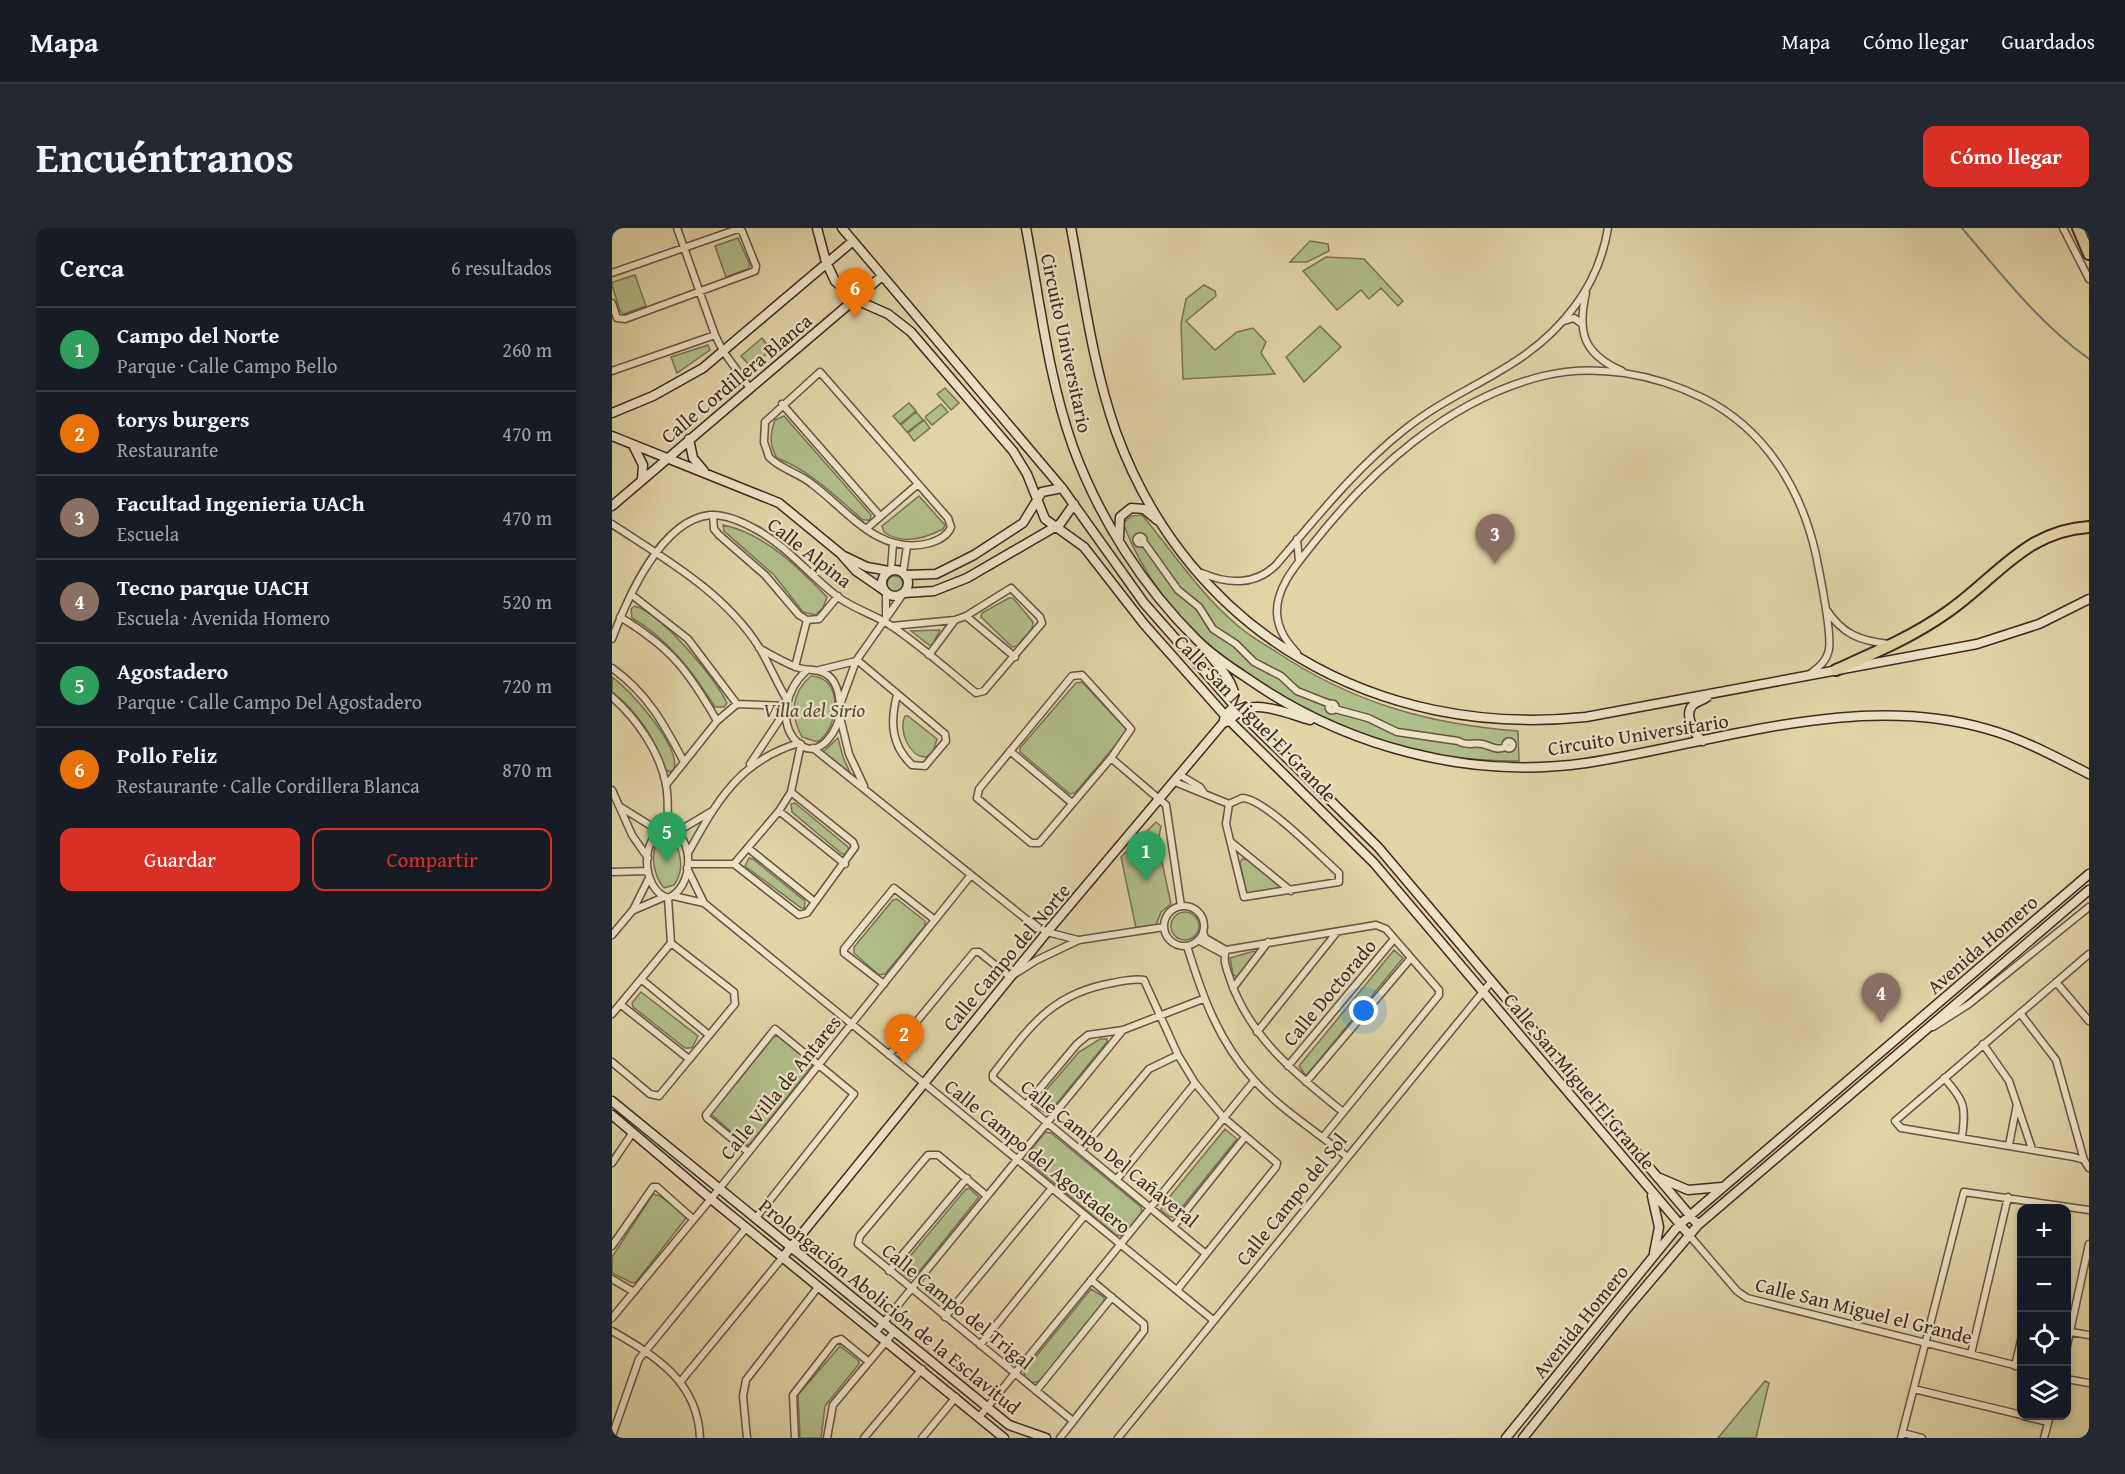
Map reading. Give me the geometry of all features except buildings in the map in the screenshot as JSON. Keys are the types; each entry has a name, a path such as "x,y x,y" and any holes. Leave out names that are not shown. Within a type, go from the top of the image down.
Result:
{"highway":[{"path":"2078,228 2089,254"},
{"path":"1836,670 1893,644 1945,614 2034,542 2067,529 2089,527"}],"main road":[{"name":"Calle San Miguel El Grande","path":"817,228 825,262 835,281 855,299 888,314 911,332 1013,451 1028,474 1042,514 1055,527 1084,547 1144,624 1226,720 1363,851 1689,1235"},
{"name":"Calle San Miguel El Grande","path":"842,228 1062,488 1133,591 1237,708 1378,847 1698,1225"},
{"name":"Circuito Universitario","path":"1026,228 1064,419 1083,470 1119,541 1153,589 1199,642 1265,690 1326,724 1403,751 1447,760 1501,766 1583,763 1816,721 1893,714 1922,716 1986,728 2011,737 2089,774"},
{"name":"Circuito Universitario","path":"1071,228 1108,406 1135,474 1168,531 1196,570 1242,616 1305,662 1372,693 1415,707 1480,719 1533,722 1577,718 1808,675"},
{"path":"612,414 686,379 723,351 825,262 853,241"},
{"name":"Calle Cordillera Blanca","path":"612,506 882,276"},
{"path":"612,436 779,503 841,554 856,571 892,596 903,593 926,593 957,583 1055,527 1067,517 1074,504"},
{"path":"689,439 692,456 707,474"},
{"path":"633,445 643,465 642,479"},
{"path":"841,554 867,567 904,574 936,574 956,566 1023,524 1042,492 1062,488"},
{"path":"1119,541 1120,517 1131,508 1144,509 1168,531"},
{"path":"885,591 882,580 890,571"},
{"path":"903,593 908,583 904,574"},
{"path":"1808,675 1992,640 2039,624 2089,599"},
{"path":"1199,642 1231,683 1237,708 1270,709 1326,724"},
{"path":"1703,741 1693,729 1690,708 1712,693"},
{"name":"Calle Campo del Norte","path":"783,1257 1047,932 1237,708"},
{"name":"Avenida Homero","path":"1506,1438 1679,1225 2089,874"},
{"name":"Avenida Homero","path":"1523,1438 1698,1225 2089,890"},
{"name":"Prolongación Abolición de la Esclavitud","path":"612,1101 1010,1425 1046,1438"},
{"name":"Prolongación Abolición de la Esclavitud","path":"612,1115 746,1228 980,1416 1004,1438"},
{"path":"1656,1177 1688,1190 1705,1191 1729,1183"},
{"path":"1650,1190 1659,1227 1653,1257"}],"street":[{"path":"677,228 715,335 723,351 749,387"},
{"path":"1196,570 1226,581 1253,579 1271,570 1342,486 1391,440 1440,405 1524,358 1545,342 1587,290 1602,256 1608,228"},
{"path":"2063,228 2089,279"},
{"path":"612,273 740,229 756,264 755,271 625,319 617,318 612,303"},
{"path":"1587,290 1581,323 1584,338 1598,358 1628,373"},
{"path":"1564,321 1574,318 1581,323"},
{"path":"612,371 715,335"},
{"path":"1589,372 1597,365 1598,358"},
{"path":"816,373 824,373 918,484 948,518 951,527 948,534 936,541 907,546 893,544 866,529 810,482 769,457 764,441 765,422 816,373"},
{"path":"1305,662 1282,633 1277,612 1282,589 1299,562 1354,495 1381,469 1436,426 1488,395 1523,381 1558,373 1628,373 1666,382 1713,403 1732,415 1762,443 1790,483 1804,516 1816,556 1826,608 1829,649 1822,663 1808,675"},
{"path":"782,404 880,516"},
{"path":"866,529 918,484"},
{"path":"612,639 620,617 655,552 682,526 699,518 713,515 714,529 719,535 765,575 799,615 807,620 819,619 838,596"},
{"name":"Calle Alpina","path":"713,515 732,518 758,531 838,596 885,620 979,694 984,692 1015,657"},
{"path":"612,524 695,579 721,602 759,648 787,705"},
{"path":"1297,539 1299,562"},
{"path":"1143,542 1177,587 1198,607 1213,629 1236,644 1254,662 1281,676 1297,691 1332,707 1368,718 1397,732 1405,731 1458,741 1466,746 1481,743 1492,749 1506,747"},
{"path":"890,571 893,544"},
{"path":"904,574 907,546"},
{"path":"891,626 955,620 966,616 1006,590 1014,589 1040,617 1042,623 1015,657 966,616"},
{"path":"885,591 885,620"},
{"path":"840,705 857,661 903,593"},
{"path":"632,595 688,639 736,704"},
{"path":"1826,608 1837,624 1853,637 1893,644"},
{"path":"620,617 664,646 681,664 697,685 717,721"},
{"path":"795,667 807,620"},
{"path":"929,655 955,620"},
{"path":"759,648 795,667 806,670 819,670 857,661"},
{"path":"857,661 946,736 946,741 926,766 912,765 896,743 892,722 897,695"},
{"path":"612,668 638,688 649,702 684,762"},
{"path":"734,864 779,811 791,792 800,744 789,726 787,705 790,689 806,670"},
{"path":"819,670 831,677 836,686 849,754 866,789"},
{"path":"1079,674 1131,729 1111,758 1041,842 1035,844 979,801 977,792 1072,676 1079,674"},
{"path":"612,697 637,723 657,759 666,785 668,828"},
{"path":"666,785 717,721 736,704 787,705"},
{"path":"687,853 712,811 747,769 787,705"},
{"path":"813,748 825,743 831,737 840,715"},
{"path":"747,769 774,750 800,744 813,748 1026,919 1047,932"},
{"path":"1010,751 1072,803"},
{"path":"1111,758 1161,799 1168,812 1181,906"},
{"path":"1178,779 1200,787 1204,793 1229,804 1242,798 1258,802 1340,875 1341,879 1337,883 1244,897 1226,824 1229,804"},
{"path":"612,790 618,806 648,859"},
{"path":"688,866 734,864 799,915 807,913 845,864 854,850 853,842 791,792"},
{"path":"618,806 659,831"},
{"path":"677,832 712,811"},
{"path":"779,811 845,864"},
{"path":"668,828 677,832 687,853 688,866 704,903 668,897 657,891 649,875 648,859 651,842 659,831 668,828"},
{"path":"1231,842 1291,891"},
{"path":"748,848 815,902"},
{"path":"633,910 668,897 682,885 688,866"},
{"path":"612,872 649,875"},
{"path":"612,935 633,910 649,875"},
{"name":"Calle Villa de Antares","path":"612,1317 711,1199 971,875"},
{"path":"884,984 844,953 844,948 894,888 935,920"},
{"path":"612,1014 671,943 668,897"},
{"name":"Calle Campo del Agostadero","path":"704,903 1213,1320"},
{"path":"1181,906 1192,907 1201,914 1204,925 1198,940 1186,946 1169,939 1164,927 1167,915 1181,906"},
{"path":"1927,1030 1970,1004 2089,907"},
{"path":"1198,940 1225,952 1268,942 1376,925 1386,929 1440,993 1323,1137"},
{"name":"Calle Campo del Norte","path":"1010,977 1037,960 1079,940 1164,927"},
{"path":"1257,1032 1338,931"},
{"name":"Calle Campo del Norte","path":"1047,932 1079,940"},
{"path":"1203,932 1205,938 1225,952 1233,988 1257,1032 1288,1066 1343,1112"},
{"name":"Calle Doctorado","path":"1288,1066 1394,939"},
{"path":"1233,988 1268,942"},
{"path":"612,1062 657,1097 735,1004 735,995 671,943"},
{"path":"1186,946 1203,999 1221,1036 1254,1081 1346,1156"},
{"path":"889,1054 974,952 979,952 1010,977"},
{"path":"2084,1160 2009,1145 1900,1128 1895,1123 1897,1117 2089,954"},
{"name":"Calle Doctorado","path":"1306,1082 1411,958"},
{"path":"641,979 709,1035"},
{"name":"Calle Campo Del Cañaveral","path":"1177,1290 1206,1254 1276,1167 1276,1162 1224,1118 1195,1083 1178,1054 1146,982 1142,979 1097,986 1072,994 1038,1018 993,1074 993,1078 1206,1254"},
{"name":"Calle Campo del Sol","path":"1118,1438 1346,1156 1491,982"},
{"path":"2056,982 2089,1021"},
{"path":"1026,1105 1082,1039 1095,1033 1123,1030 1203,999"},
{"path":"620,1004 689,1059"},
{"path":"2019,1013 2056,1060 2084,1160 2089,1168"},
{"path":"748,1152 706,1115 773,1030 776,1030 854,1092 854,1095 755,1219"},
{"path":"876,1332 1123,1030"},
{"path":"1983,1044 2006,1076 2032,1149"},
{"path":"1081,1150 1149,1069 1178,1054"},
{"path":"1944,1078 1959,1094 1964,1104 1962,1137"},
{"path":"980,1416 1254,1081"},
{"path":"1117,1179 1195,1083"},
{"path":"2009,1145 2017,1103"},
{"path":"612,1163 633,1132"},
{"path":"1173,1227 1245,1137"},
{"name":"Calle Campo del Trigal","path":"987,1196 938,1155 928,1155 860,1236 858,1244 1073,1421"},
{"path":"889,1271 967,1178"},
{"path":"612,1246 653,1187 657,1187 693,1219"},
{"path":"945,1317 1052,1188"},
{"path":"1922,1438 1902,1436 1964,1191 2043,1204"},
{"path":"1971,1354 2008,1197"},
{"path":"2071,1208 2089,1210"},
{"path":"980,1345 1085,1215"},
{"path":"612,1436 639,1359 746,1228"},
{"name":"Calle San Miguel el Grande","path":"1689,1235 1737,1291 1747,1298 2017,1366"},
{"path":"2089,1244 2071,1332 2089,1335"},
{"name":"Calle Campo del Norte","path":"681,1381 783,1257"},
{"path":"612,1279 634,1292"},
{"path":"1060,1438 1144,1331 1144,1324 1091,1280"},
{"path":"747,1438 743,1396 746,1380 819,1286"},
{"path":"2080,1289 2089,1291"},
{"path":"1036,1391 1112,1297"},
{"path":"612,1331 662,1361 681,1381 696,1412 700,1438"},
{"path":"827,1438 833,1405 894,1332"},
{"path":"795,1438 793,1395 835,1341 841,1339 869,1362"},
{"path":"864,1438 921,1369"},
{"path":"2071,1380 2089,1383"},
{"path":"1914,1389 2017,1414"},
{"path":"922,1438 956,1397"},
{"path":"2044,1438 2049,1420"}],"green space":[{"path":"738,238 750,265 748,269 726,277 715,246"},
{"path":"1310,241 1328,244 1329,251 1307,262 1290,262"},
{"path":"1326,257 1364,259 1403,301 1398,306 1381,288 1369,299 1361,290 1337,310 1303,271"},
{"path":"635,275 646,306 624,314 620,311 612,285 613,282"},
{"path":"1204,285 1215,291 1216,296 1186,321 1215,350 1237,332 1253,328 1266,342 1261,353 1275,374 1183,379 1181,324 1186,299"},
{"path":"1320,326 1341,347 1304,382 1286,357"},
{"path":"762,338 771,350 751,367 741,356"},
{"path":"708,345 710,350 677,373 671,357"},
{"path":"945,388 959,403 951,410 937,394"},
{"path":"909,403 916,411 900,424 893,416"},
{"path":"941,404 948,412 932,425 925,417"},
{"path":"916,412 923,420 907,432 901,425"},
{"path":"784,416 871,515 870,520 863,520 812,477 777,458 771,439 772,430 775,420"},
{"path":"924,420 930,428 914,441 908,433"},
{"path":"919,496 945,525 943,529 928,536 913,539 898,538 884,532 882,526"},
{"path":"1142,515 1211,600 1255,639 1332,684 1391,708 1452,723 1518,731 1519,761 1448,757 1396,746 1339,726 1299,708 1262,686 1226,660 1193,630 1165,598 1141,562 1123,523 1132,516"},
{"path":"723,525 753,536 780,553 827,597 823,608 815,615 803,612 774,575 724,531"},
{"path":"892,576 898,576 903,584 901,590 892,592 887,587 887,581"},
{"path":"1013,598 1033,622 1032,629 1017,646 1012,647 981,617 982,613"},
{"path":"635,606 659,621 687,648 727,703 724,707 715,707 679,657 645,626 632,618 631,609"},
{"path":"940,630 933,644 929,645 911,631"},
{"name":"Villa del Sirio","path":"811,676 822,679 829,685 834,694 835,704 830,726 817,742 802,737 794,713 799,690"},
{"path":"612,677 630,693 662,733 674,759 674,769 670,772 664,769 656,747 644,726 612,692"},
{"path":"1082,682 1126,729 1126,733 1075,793 1070,794 1020,752 1020,748 1076,683"},
{"path":"905,716 937,739 933,752 926,757 915,753 906,742 903,728"},
{"path":"838,738 843,757 852,777 823,752"},
{"path":"795,803 848,847 849,854 842,854 792,812 791,804"},
{"path":"1156,822 1161,826 1158,843 1171,904 1161,912 1156,925 1136,928 1121,857"},
{"path":"667,836 673,838 676,844 681,867 674,885 664,888 654,868 654,852 656,845"},
{"path":"749,858 805,901 804,910 745,866"},
{"path":"1242,859 1250,860 1279,886 1279,890 1247,895 1240,863"},
{"path":"897,899 925,921 925,926 885,974 879,975 854,953 854,947 893,900"},
{"path":"1185,912 1195,916 1199,926 1195,936 1185,940 1175,936 1171,926 1175,916"},
{"path":"1394,950 1403,958 1306,1076 1299,1066"},
{"path":"1254,951 1257,953 1238,977 1233,975 1230,958"},
{"path":"641,992 698,1036 692,1048 685,1048 633,1007 632,1003"},
{"path":"778,1036 811,1061 812,1066 750,1144 746,1145 711,1114 773,1037"},
{"path":"1100,1039 1107,1039 1107,1042 1048,1114 1036,1107 1036,1102 1079,1052"},
{"path":"1225,1129 1237,1139 1174,1217 1170,1217 1161,1210 1162,1206"},
{"path":"1045,1132 1051,1133 1141,1207 1142,1212 1123,1236 1116,1235 1028,1161 1027,1155"},
{"path":"969,1188 979,1197 914,1278 910,1279 901,1272 901,1267"},
{"path":"653,1194 660,1196 687,1217 636,1282 632,1283 612,1273 612,1257"},
{"path":"1091,1289 1104,1297 1104,1302 1040,1381 1032,1383 1025,1377 1024,1371"},
{"path":"840,1346 859,1361 859,1364 825,1406 821,1438 800,1438 798,1395"},
{"path":"1765,1381 1769,1383 1756,1438 1718,1438"}],"waterway":[{"path":"1962,228 2037,314 2089,359"}],"place":[{"name":"Pollo Feliz","path":"855,318"},
{"name":"Facultad Ingenieria UACh","path":"1495,564"},
{"name":"Agostadero","path":"667,862"},
{"name":"Campo del Norte","path":"1146,881"},
{"name":"Tecno parque UACH","path":"1881,1023"},
{"name":"torys burgers","path":"904,1064"}]}
